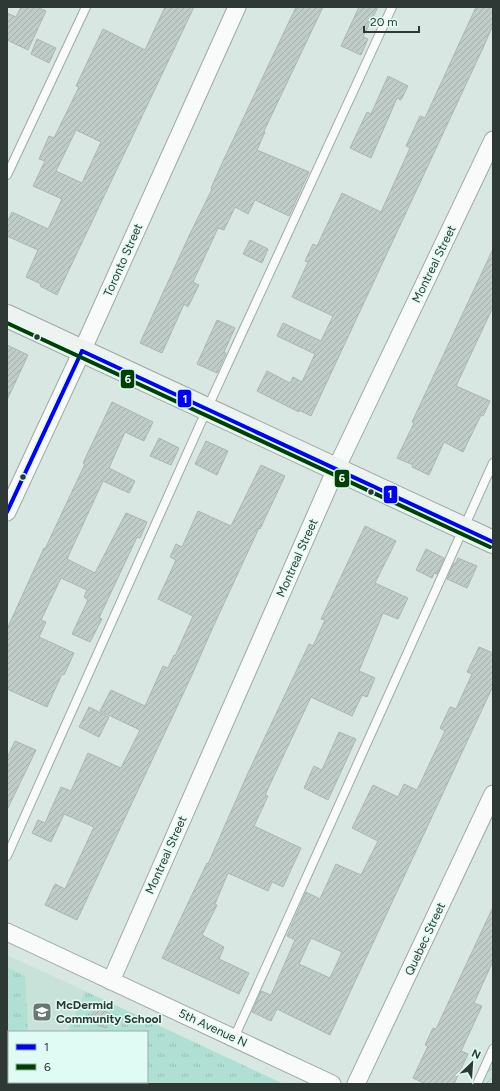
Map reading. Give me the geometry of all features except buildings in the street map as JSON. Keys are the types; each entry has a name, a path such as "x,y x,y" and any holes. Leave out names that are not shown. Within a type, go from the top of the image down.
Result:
{"street":[{"name":"Toronto Street","path":"7,512 82,351 237,7"},
{"name":"Montreal Street","path":"111,981 336,469 493,140"},
{"path":"7,316 493,542"},
{"name":"Quebec Street","path":"356,1084 493,794"},
{"name":"5th Avenue N","path":"7,932 332,1084"}],"lane":[{"path":"7,175 86,7"},
{"path":"7,856 207,409 392,7"},
{"path":"234,1038 493,463"},
{"path":"477,1084 493,1049"}],"shaded area":[{"name":"McDermid Community School","path":"7,955 85,991 67,1031 8,1031 8,1083 42,1083 7,1084"},
{"path":"493,1058 493,1084 481,1084"}],"green space":[{"path":"7,967 25,976 28,1031 8,1031 7,1060"},
{"path":"85,991 284,1084 42,1084 148,1083 148,1031 67,1031"}],"transit line":[{"name":"6","path":"7,323 490,547"},
{"name":"1","path":"82,351 493,542"},
{"name":"1","path":"7,512 82,351"}],"place":[{"name":"McDermid Community School","path":"42,1012"}]}
